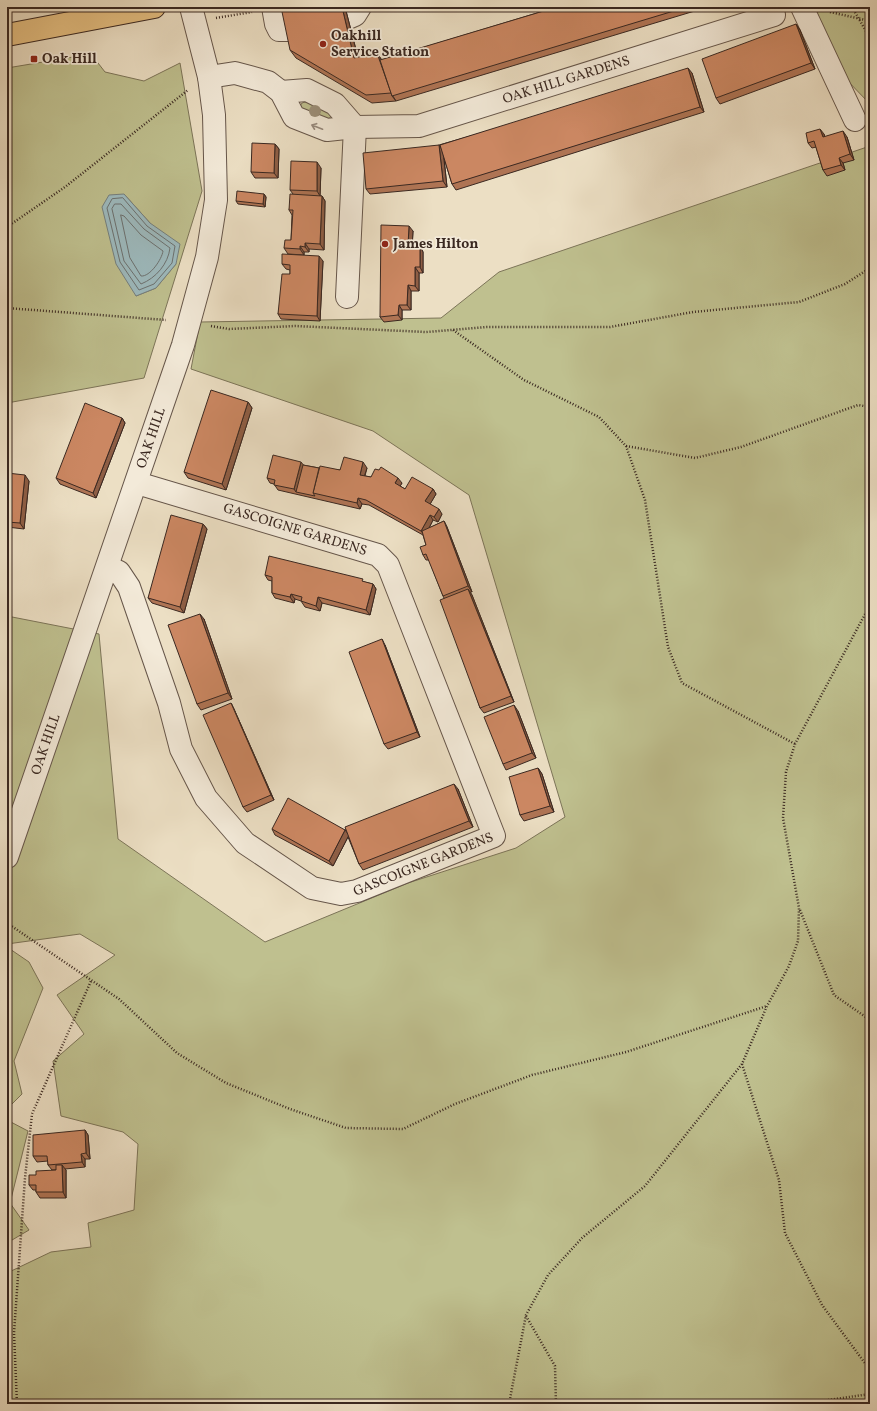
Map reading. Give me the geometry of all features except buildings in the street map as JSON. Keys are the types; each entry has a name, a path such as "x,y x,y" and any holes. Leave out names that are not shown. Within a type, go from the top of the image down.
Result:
{"main road":[{"path":"7,35 154,7"}],"street":[{"name":"OAK HILL","path":"7,857 137,483 189,323 207,257 216,200 214,115 208,77 191,7"},
{"path":"802,7 855,120"},
{"path":"265,9 280,30 289,30"},
{"name":"OAK HILL GARDENS","path":"208,77 235,73 268,82 281,92 294,118 327,130 355,127 419,126 774,15"},
{"path":"281,92 306,90 335,104 355,127 347,297"},
{"name":"GASCOIGNE GARDENS","path":"108,567 119,572 129,587 169,703 181,749 206,798 245,843 312,888 341,894 357,891 494,836 388,565 378,555 137,483"}],"path":[{"path":"852,7 870,38"},
{"path":"217,18 265,9"},
{"path":"829,12 870,21"},
{"path":"7,227 65,187 182,94 208,77"},
{"path":"7,308 164,319 229,329 295,326 426,332 486,327 610,327 693,312 799,302 845,284 870,268"},
{"path":"453,330 524,380 599,417 626,446 645,500 668,647 682,683 795,744"},
{"path":"626,446 695,458 741,447 858,405 870,407"},
{"path":"509,1404 526,1316 548,1275 582,1238 645,1186 742,1064 767,1006 788,966 798,941 799,908 783,818 786,772 795,744 870,605"},
{"path":"799,908 834,995 870,1020"},
{"path":"7,923 119,1000 177,1053 226,1083 290,1109 346,1128 403,1129 455,1104 532,1075 626,1052 767,1006"},
{"path":"17,1404 14,1333 25,1178 32,1114 91,981"},
{"path":"742,1064 780,1180 785,1233 822,1305 870,1370"},
{"path":"526,1316 555,1366 556,1404"},
{"path":"820,1404 828,1400 870,1394"}],"green space":[{"path":"810,7 870,7 870,104 841,74"},
{"path":"91,54 105,72 144,81 180,63 202,191 144,378 7,403 7,68","holes":["124,194 150,223 176,264 156,288 136,296"]},
{"path":"304,102 311,102 332,115 328,120 300,109 301,104"},
{"path":"870,146 870,1404 7,1404 7,1273 51,1252 91,1247 88,1223 134,1210 138,1144 123,1132 61,1116 53,1061 84,1034 57,995 115,955 80,934 7,944 7,916 11,901 7,900 7,616 99,634 118,839 265,942 408,883 516,848 565,817 469,495 373,431 191,369 200,322 441,318 499,272"},
{"path":"7,947 29,962 43,988 14,1061 22,1094 7,1109"},
{"path":"7,1120 28,1131 10,1203 29,1230 7,1243"}],"water":[{"path":"124,194 150,223 180,244 176,264 156,288 136,296 116,264 102,207 109,195"}],"place":[{"name":"Oakhill Service Station","path":"323,44"},
{"name":"Oak Hill","path":"34,59"},
{"name":"James Hilton","path":"385,244"}]}
